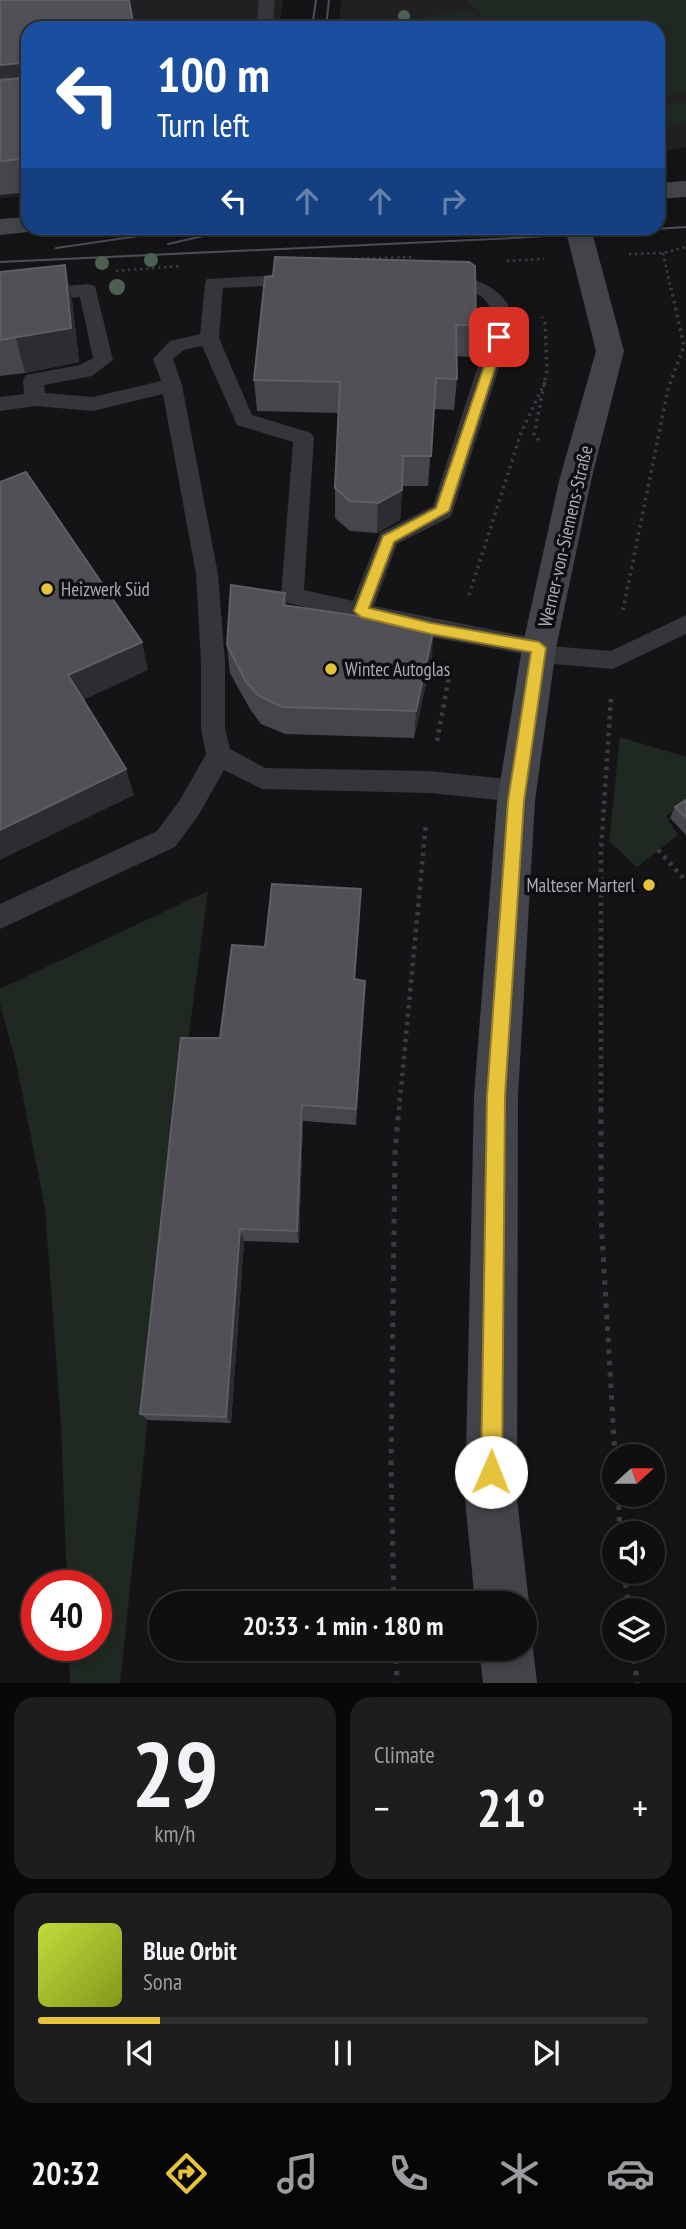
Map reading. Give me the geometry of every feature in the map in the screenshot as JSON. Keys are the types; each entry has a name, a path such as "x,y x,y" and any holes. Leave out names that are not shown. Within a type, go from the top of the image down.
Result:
{"street":[{"path":"665,190 686,189"},
{"path":"0,227 21,226"},
{"name":"Werner-von-Siemens-Straße","path":"501,1591 491,1499 496,1096 517,790 539,651 575,481 610,351 580,235"},
{"path":"507,1661 510,1683"}],"lane":[{"path":"265,21 267,0"},
{"path":"317,280 214,283 209,338 244,420 304,438 292,596 539,651 613,660 685,626"},
{"path":"361,611 388,539 442,511 499,337 501,313 489,292 463,281 423,281"},
{"path":"0,298 88,290 103,360 85,371 33,380 35,399"},
{"path":"0,917 166,839 189,808 219,755 213,729 214,662 207,574 172,385 163,359 169,349 209,338"},
{"path":"0,404 35,399 93,404 172,385"},
{"path":"219,755 262,778 429,782 517,790"}],"path":[{"path":"614,1444 601,1219 601,851 613,660 668,389 685,345 663,253"},
{"path":"394,1591 391,1466 395,1151 429,782 457,633 521,433 545,382"},
{"path":"658,850 686,881"},
{"path":"396,1661 397,1683"},
{"path":"634,1661 637,1683"}],"shaded area":[{"path":"0,0 283,0 280,21 21,21 21,196 0,198"},
{"path":"341,0 686,0 686,147 665,151 665,21 340,21"},
{"path":"466,0 686,0 686,93 665,98 665,21 486,21"},
{"path":"469,9 480,21 410,21"},
{"path":"686,100 686,123 665,128 665,105"},
{"path":"620,737 686,757 686,803 666,816 678,835 637,867 609,841"},
{"path":"208,891 186,1056 120,1683 70,1683 69,1661 112,1661 112,1570 66,1570 61,1425 45,1208 17,1066 0,1004 0,989"}],"building":[{"path":"0,0 129,0 133,21 21,21 21,63 0,65"},
{"path":"21,78 21,159 0,161 0,80"},
{"path":"275,257 469,262 475,266 476,325 456,325 457,379 436,378 431,456 403,456 402,490 378,503 350,501 335,488 340,382 254,380 265,277 273,276"},
{"path":"65,265 71,328 0,340 0,272"},
{"name":"Heizwerk Süd","path":"26,472 142,642 68,675 126,769 0,830 0,482"},
{"name":"Wintec Autoglas","path":"231,585 285,593 283,605 434,627 416,711 283,707 259,696 246,682 227,645"},
{"path":"686,800 686,818 675,807"},
{"path":"272,884 361,889 354,979 365,981 356,1109 302,1105 297,1231 240,1229 226,1417 140,1414 181,1038 220,1038 232,945 265,947"}],"tram line":[{"path":"313,21 316,0"},
{"path":"327,21 329,0"},
{"path":"665,228 686,227"},
{"path":"56,248 146,235"},
{"path":"168,244 208,235"},
{"path":"0,262 562,235"}],"place":[{"name":"Heizwerk Süd","path":"47,589"},
{"name":"Wintec Autoglas","path":"331,669"},
{"name":"Malteser Marterl","path":"649,885"}],"route":[{"path":"491,1472 496,1096 517,790 540,654 539,648 431,628 361,611 388,539 442,511 499,337"}]}
